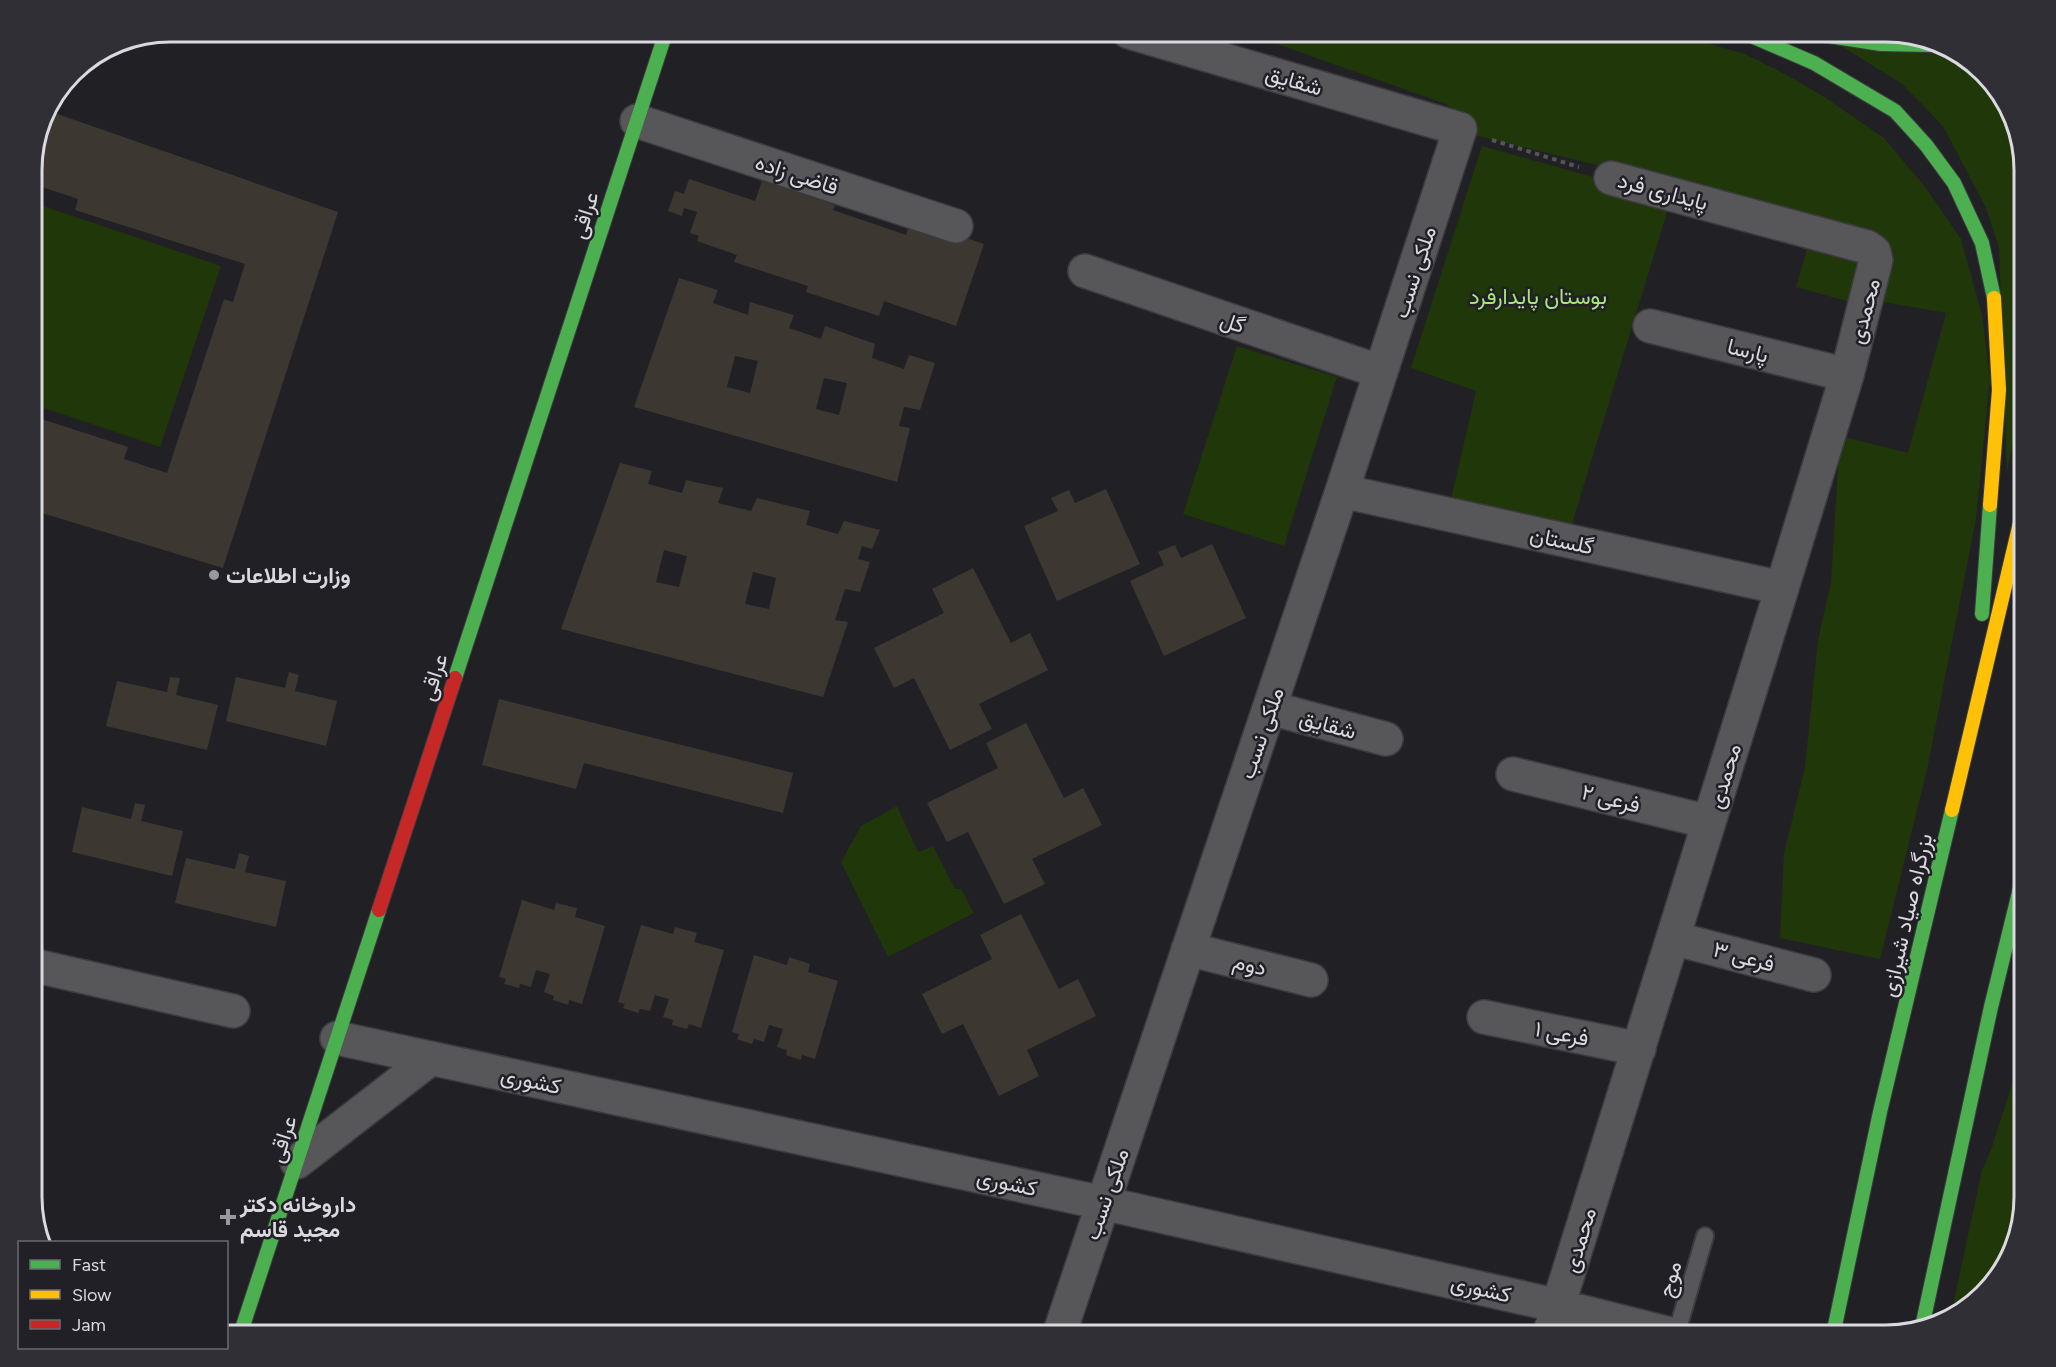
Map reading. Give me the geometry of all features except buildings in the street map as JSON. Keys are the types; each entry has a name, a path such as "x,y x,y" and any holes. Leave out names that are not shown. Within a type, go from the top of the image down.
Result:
{"main road":[{"name":"عراقی","path":"243,1325 663,42"},
{"path":"1765,42 1814,63 1895,111 1926,145 1954,183 1982,243 1996,305 1999,390 1975,712"},
{"path":"1861,42 1916,45"},
{"name":"بزرگراه صیاد شیرازی","path":"1835,1325 1880,1112 2014,551"},
{"path":"1924,1319 1991,1007 2014,916"},
{"path":"1991,1007 2014,948"},
{"path":"1991,1007 2014,962"}],"street":[{"name":"شقایق","path":"1163,42 1460,129"},
{"name":"قاضی زاده","path":"637,121 957,226"},
{"name":"ملکی نسب","path":"1062,1325 1270,708 1460,129"},
{"name":"پایداری فرد","path":"1611,178 1867,247"},
{"name":"محمدی","path":"1554,1321 1847,375 1876,260 1874,252 1867,247"},
{"name":"گل","path":"1085,271 1381,372"},
{"name":"پارسا","path":"1650,326 1847,375"},
{"name":"گلستان","path":"1342,491 1782,588"},
{"name":"شقایق","path":"1270,708 1386,739"},
{"name":"فرعی ۲","path":"1513,774 1709,822"},
{"name":"فرعی ۳","path":"1673,938 1814,975"},
{"name":"دوم","path":"1188,949 1311,980"},
{"path":"42,967 234,1011"},
{"name":"فرعی ۱","path":"1484,1017 1639,1048"},
{"name":"کشوری","path":"337,1038 1103,1203 1554,1321 1589,1325"},
{"path":"297,1162 430,1059"}],"lane":[{"name":"موج","path":"1678,1325 1705,1236"}],"path":[{"name":"پایداری فرد","path":"1460,129 1611,178"}],"green space":[{"path":"1271,42 1703,42 1745,54 1787,75 1826,98 1884,138 1926,188 1961,239 1982,315 1990,378 1976,519 1927,770 1880,959 1780,938 1784,853 1805,767 1818,640 1831,582 1840,436 1908,453 1946,313 1878,301 1875,309 1796,287 1816,218 1770,203 1625,172 1470,134 1458,114 1446,104"},
{"path":"1835,42 1934,52 1942,55 1970,74 1982,86 2001,114 2010,137 2014,170 2014,436 2007,473 1999,248 1986,208 1944,128 1902,84"},
{"name":"بوستان پایدارفرد","path":"1482,146 1671,199 1568,537 1450,504 1476,391 1411,368"},
{"path":"42,206 221,266 160,447 42,407"},
{"path":"1237,346 1337,377 1284,546 1183,514"},
{"path":"897,806 918,852 933,846 955,889 961,889 974,913 888,957 841,862 861,826"},
{"path":"2014,1078 2014,1197 2010,1230 1992,1268 1970,1293 1953,1305 1982,1170 1991,1150"}],"traffic: fast":[{"path":"455,678 663,42"},
{"path":"1765,42 1814,63 1895,111 1926,145 1954,183 1982,243 1994,298"},
{"path":"1868,42 1911,45"},
{"path":"1982,614 1990,505"},
{"path":"1835,1325 1880,1112 1952,810"},
{"path":"243,1325 379,910"},
{"path":"1924,1319 1991,1007 2014,913"}],"traffic: slow":[{"path":"1990,505 1999,390 1994,298"},
{"path":"1952,810 2014,548"}],"traffic: jam":[{"path":"379,910 455,678"}],"place":[{"name":"وزارت اطلاعات","path":"214,575"},
{"name":"داروخانه دکتر مجید قاسم","path":"228,1217"}]}
